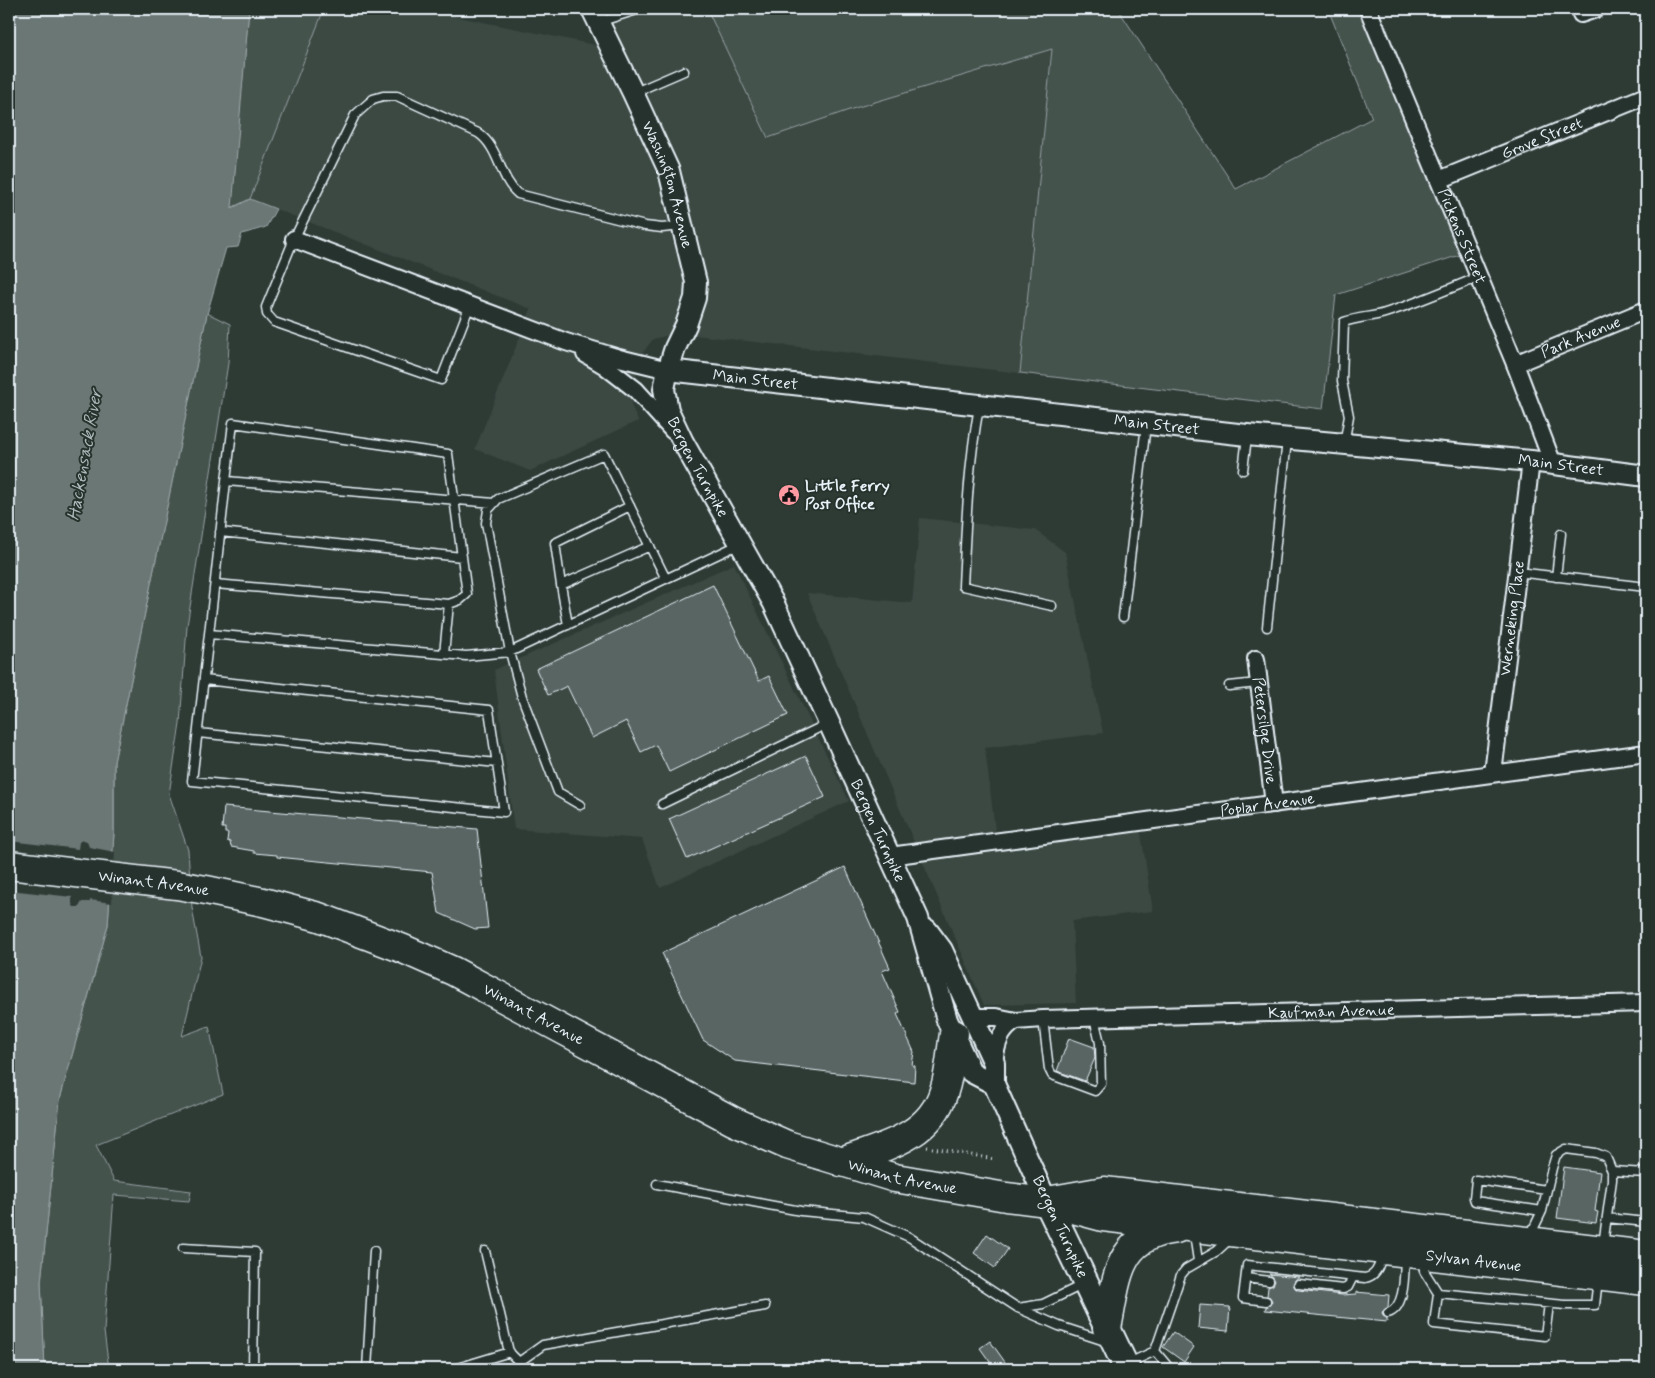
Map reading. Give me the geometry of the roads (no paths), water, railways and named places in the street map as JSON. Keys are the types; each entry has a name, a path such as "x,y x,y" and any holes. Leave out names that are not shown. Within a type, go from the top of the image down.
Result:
{"highway":[{"name":"Winant Avenue","path":"9,865 206,890 263,902 319,918 383,940 436,963 483,986 755,1132 787,1145 902,1179 1047,1202"},
{"path":"841,1162 904,1138 918,1130 930,1118 941,1100 945,1089 963,1025"},
{"path":"1047,1202 1104,1191 1301,1227"},
{"path":"1047,1202 1103,1217 1236,1233 1301,1227"},
{"name":"Sylvan Avenue","path":"1301,1227 1528,1241 1601,1263 1646,1281"},
{"name":"Sylvan Avenue","path":"1301,1227 1405,1253 1601,1263 1646,1254"},
{"path":"1119,1351 1120,1268 1129,1250 1151,1234 1166,1230 1194,1228"}],"main road":[{"name":"Bergen Turnpike","path":"1047,1202 1119,1351"}],"street":[{"name":"Pickens Street","path":"1368,9 1515,364 1553,464"},
{"name":"Washington Avenue","path":"595,15 669,171 696,282 695,298 668,370"},
{"name":"Grove Street","path":"1439,180 1646,96"},
{"path":"294,239 566,342 668,370"},
{"name":"Park Avenue","path":"1515,364 1646,310"},
{"path":"566,342 605,366 636,390 683,442"},
{"name":"Main Street","path":"668,370 1247,435 1531,461 1646,476"},
{"name":"Bergen Turnpike","path":"668,370 664,389 668,410 683,442 772,602 890,856 918,918 947,1020 963,1025 994,1062 994,1084 1047,1202"},
{"name":"Werneking Place","path":"1492,773 1531,461"},
{"name":"Petersilge Drive","path":"1256,659 1274,804"},
{"name":"Poplar Avenue","path":"890,856 1646,753"},
{"name":"Kaufman Avenue","path":"963,1025 996,1017 1016,1022 1043,1019 1646,1003"},
{"path":"994,1062 1000,1037 1007,1026 1016,1022"},
{"name":"Bergen Turnpike","path":"963,1025 971,1072 994,1084"}],"lane":[{"path":"595,15 640,9"},
{"path":"633,93 684,71"},
{"path":"470,305 441,380 274,322 267,314 266,306 294,239 355,114 372,99 383,96 397,96 478,133 484,137 495,153 506,180 518,194 645,226 662,228 682,226"},
{"path":"1344,444 1349,416 1342,382 1344,322 1390,311 1479,277"},
{"path":"979,404 974,431 963,586 1052,606"},
{"path":"204,680 489,710 504,812 192,781 204,680 214,584 220,532 234,423 448,454 467,594 460,600 449,604 214,584"},
{"path":"1123,617 1146,423"},
{"path":"1244,470 1247,435"},
{"path":"1267,627 1287,438"},
{"path":"580,805 558,792 522,697 510,652 486,523 488,510 498,499 604,454 666,579"},
{"path":"226,481 494,503"},
{"path":"568,624 555,544 630,506"},
{"path":"220,532 462,556"},
{"path":"1556,577 1561,534"},
{"path":"209,634 466,656 510,652 740,544"},
{"path":"561,585 650,546"},
{"path":"1517,572 1646,587"},
{"path":"444,654 449,604"},
{"path":"1229,686 1258,683"},
{"path":"662,804 829,723"},
{"path":"198,733 497,763"},
{"path":"1043,1019 1049,1069 1052,1075 1095,1092 1101,1084 1100,1043 1094,1018"},
{"path":"1438,1293 1549,1304 1595,1304 1612,1180 1612,1171 1606,1157 1596,1153 1566,1150 1556,1155 1542,1212 1528,1241"},
{"path":"1612,1171 1646,1173"},
{"path":"1542,1212 1475,1201 1476,1180 1547,1190"},
{"path":"657,1184 801,1212 864,1217 909,1237 1018,1308 1119,1351 1155,1351"},
{"path":"1607,1218 1646,1222"},
{"path":"1194,1228 1198,1261"},
{"path":"1155,1351 1181,1275 1198,1261 1217,1251 1236,1233"},
{"path":"183,1248 255,1252 253,1369"},
{"path":"367,1369 374,1251"},
{"path":"485,1251 510,1352 526,1369"},
{"path":"1405,1253 1424,1271 1438,1293 1434,1324 1545,1336 1549,1304"},
{"path":"1266,1301 1243,1298 1247,1265 1365,1278 1373,1275 1376,1271 1405,1253"},
{"path":"1388,1314 1393,1312 1398,1306 1402,1292 1405,1253"},
{"path":"1299,1284 1343,1289 1348,1287 1353,1277"},
{"path":"1246,1278 1269,1281"},
{"path":"1018,1308 1042,1304 1086,1283"},
{"path":"519,1362 543,1345 766,1306"},
{"path":"1155,1351 1170,1369"},
{"path":"454,1369 510,1352"}],"water":[{"name":"Hackensack River","path":"11,9 249,9 232,208 250,199 276,209 266,227 242,234 238,247 226,248 207,314 114,762 114,833 108,925 60,1099 41,1282 45,1369 9,1369 9,18"}],"place":[{"name":"Little Ferry Post Office","path":"789,495"}]}
